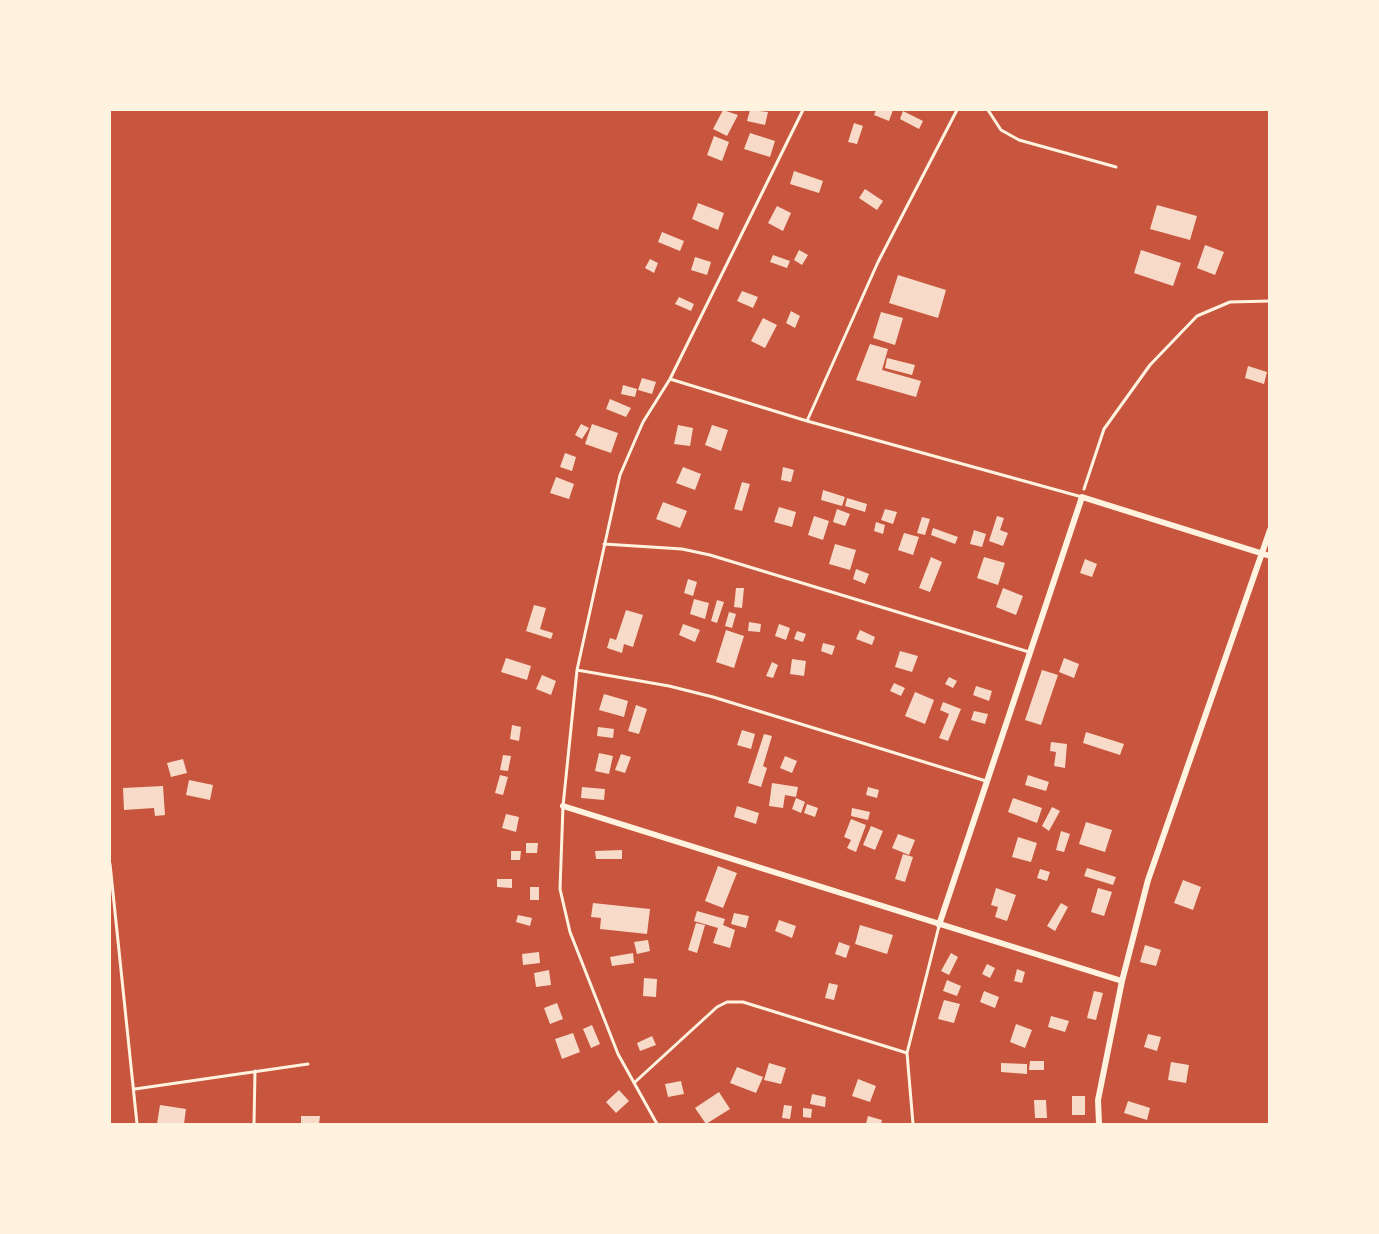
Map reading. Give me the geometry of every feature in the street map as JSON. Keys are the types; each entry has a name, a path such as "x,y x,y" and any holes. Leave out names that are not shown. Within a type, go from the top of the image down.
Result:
{"street":[{"path":"939,924 1082,497 1269,556"},
{"path":"1099,1125 1098,1100 1122,981 1148,880 1269,530"},
{"path":"563,806 1122,981"}],"lane":[{"path":"657,1125 618,1054 570,932 560,889 563,806 578,670 621,475 644,422 670,379 803,110"},
{"path":"807,421 878,262 957,110"},
{"path":"670,379 807,421 1082,497"},
{"path":"604,544 682,549 710,555 1031,653"},
{"path":"578,670 669,686 713,698 987,782"},
{"path":"110,864 137,1125"},
{"path":"913,1125 907,1053 939,924"},
{"path":"634,1082 717,1007 727,1002 743,1002 907,1053"},
{"path":"135,1089 308,1064"},
{"path":"254,1125 255,1071"}],"path":[{"path":"988,110 1001,130 1019,140 1116,167"},
{"path":"1082,497 1104,429 1150,365 1197,316 1230,302 1269,301"}],"building":[{"path":"723,110 738,115 727,136 713,129"},
{"path":"750,110 768,112 765,125 747,121"},
{"path":"876,110 893,110 889,121 874,115"},
{"path":"903,111 923,121 919,129 900,119"},
{"path":"854,123 863,126 857,144 848,142"},
{"path":"750,133 775,141 770,157 744,149"},
{"path":"714,136 729,142 722,161 707,155"},
{"path":"794,171 823,181 819,193 790,184"},
{"path":"865,189 883,201 877,210 859,198"},
{"path":"698,203 724,213 718,230 692,219"},
{"path":"1157,205 1197,216 1190,240 1150,229"},
{"path":"777,206 791,213 783,231 768,223"},
{"path":"662,232 684,241 680,251 658,242"},
{"path":"1205,245 1224,252 1215,275 1197,268"},
{"path":"799,250 808,255 802,265 794,260"},
{"path":"1141,250 1181,263 1173,286 1134,273"},
{"path":"773,255 790,261 787,268 770,262"},
{"path":"695,257 711,262 707,275 691,270"},
{"path":"650,259 658,263 654,273 645,268"},
{"path":"898,275 946,290 938,318 889,303"},
{"path":"742,291 758,297 753,308 737,301"},
{"path":"679,297 694,304 691,311 675,304"},
{"path":"791,311 800,316 795,328 786,323"},
{"path":"881,312 903,318 895,345 873,338"},
{"path":"763,318 777,325 765,348 751,341"},
{"path":"870,344 888,349 882,370 921,381 916,397 856,380"},
{"path":"887,358 915,365 912,375 885,368"},
{"path":"1248,366 1267,372 1264,384 1245,378"},
{"path":"642,378 656,382 652,394 638,390"},
{"path":"623,385 637,389 635,397 621,394"},
{"path":"610,399 631,408 626,417 606,409"},
{"path":"581,424 589,428 582,439 575,435"},
{"path":"592,424 618,433 611,453 585,444"},
{"path":"678,425 693,428 690,446 674,444"},
{"path":"712,425 728,430 721,451 705,445"},
{"path":"565,453 576,457 572,471 560,467"},
{"path":"683,467 701,474 695,490 676,483"},
{"path":"783,467 794,470 791,482 781,480"},
{"path":"556,477 574,484 569,499 550,493"},
{"path":"742,482 750,484 742,511 734,509"},
{"path":"823,490 845,497 842,506 821,500"},
{"path":"847,498 867,504 865,512 845,506"},
{"path":"663,502 687,511 680,528 656,519"},
{"path":"779,507 796,512 792,527 774,522"},
{"path":"837,509 850,514 845,526 833,522"},
{"path":"885,509 897,512 893,524 881,520"},
{"path":"814,516 829,521 823,540 808,535"},
{"path":"997,516 1004,518 1000,530 1008,533 1003,546 989,541"},
{"path":"922,517 930,519 925,535 917,533"},
{"path":"876,522 885,525 883,534 874,531"},
{"path":"933,528 958,537 955,544 931,535"},
{"path":"974,530 986,534 982,547 970,544"},
{"path":"904,533 919,537 913,555 898,550"},
{"path":"835,544 856,550 850,570 829,564"},
{"path":"931,557 942,562 930,592 919,588"},
{"path":"984,557 1005,563 998,585 977,578"},
{"path":"1085,559 1097,564 1092,577 1080,573"},
{"path":"856,569 869,574 865,584 853,579"},
{"path":"688,579 697,582 693,596 684,593"},
{"path":"736,588 744,588 742,608 734,607"},
{"path":"1003,588 1023,596 1016,615 996,607"},
{"path":"694,599 709,603 705,619 690,614"},
{"path":"717,600 724,602 717,623 711,621"},
{"path":"534,605 546,608 540,629 553,633 551,639 526,631"},
{"path":"626,610 643,615 633,647 624,644 622,653 607,648 610,638 616,640"},
{"path":"729,612 736,614 732,628 725,626"},
{"path":"749,622 761,624 760,632 748,631"},
{"path":"683,624 700,630 695,642 679,635"},
{"path":"779,624 790,628 786,640 775,636"},
{"path":"726,630 744,636 734,668 716,662"},
{"path":"860,630 875,637 872,645 856,639"},
{"path":"797,631 806,634 803,642 794,639"},
{"path":"823,643 835,646 832,655 821,651"},
{"path":"900,651 918,656 912,672 895,667"},
{"path":"506,658 531,666 527,680 501,672"},
{"path":"1064,658 1079,664 1074,678 1059,672"},
{"path":"792,659 806,661 804,676 790,674"},
{"path":"772,662 778,665 773,678 766,676"},
{"path":"1042,670 1058,675 1041,725 1025,720"},
{"path":"542,675 556,681 551,695 536,689"},
{"path":"949,677 957,681 953,688 945,684"},
{"path":"894,683 905,688 901,696 890,691"},
{"path":"976,686 992,691 989,701 973,695"},
{"path":"915,692 934,700 925,724 905,716"},
{"path":"604,694 628,701 624,717 599,710"},
{"path":"943,702 961,709 948,741 939,738 949,714 940,710"},
{"path":"636,705 647,709 639,734 628,731"},
{"path":"974,711 988,714 985,724 971,720"},
{"path":"512,725 521,727 519,741 510,739"},
{"path":"598,727 614,729 613,738 597,736"},
{"path":"742,730 755,734 751,749 737,745"},
{"path":"1086,732 1124,744 1120,755 1083,743"},
{"path":"764,734 772,736 763,766 767,768 761,787 748,783"},
{"path":"1051,742 1067,744 1065,768 1054,766 1056,752 1050,751"},
{"path":"599,753 613,756 609,774 595,771"},
{"path":"621,754 631,757 625,773 615,770"},
{"path":"503,755 511,756 508,771 500,770"},
{"path":"785,756 797,761 792,773 780,768"},
{"path":"183,759 187,773 171,777 167,763"},
{"path":"500,775 508,777 503,795 495,793"},
{"path":"1028,775 1049,782 1046,791 1025,785"},
{"path":"189,780 213,785 210,800 186,795"},
{"path":"772,783 798,787 796,797 785,795 783,808 769,806"},
{"path":"163,786 165,815 155,816 154,808 124,810 123,788"},
{"path":"582,787 605,789 604,800 581,798"},
{"path":"868,787 879,790 877,798 866,795"},
{"path":"796,798 805,802 801,813 792,809"},
{"path":"1013,798 1042,808 1037,823 1008,812"},
{"path":"807,804 818,808 815,817 804,813"},
{"path":"737,806 759,813 756,824 734,817"},
{"path":"1052,807 1060,811 1049,831 1042,826"},
{"path":"852,808 870,812 868,820 851,816"},
{"path":"506,814 519,817 516,832 502,828"},
{"path":"851,819 866,825 856,852 847,848 851,840 844,837"},
{"path":"1086,822 1112,830 1105,852 1079,844"},
{"path":"871,826 883,831 875,850 863,845"},
{"path":"1061,831 1070,834 1064,852 1056,850"},
{"path":"898,834 915,840 909,855 892,848"},
{"path":"1018,837 1037,843 1031,862 1012,857"},
{"path":"526,843 538,843 537,853 526,853"},
{"path":"622,850 622,859 596,859 595,851"},
{"path":"511,851 521,851 520,860 511,860"},
{"path":"903,854 913,857 905,882 895,879"},
{"path":"718,866 737,873 723,908 705,901"},
{"path":"1087,868 1116,877 1113,885 1084,876"},
{"path":"1040,869 1050,872 1047,881 1037,878"},
{"path":"497,879 512,879 512,888 497,887"},
{"path":"1183,880 1201,887 1193,910 1174,903"},
{"path":"530,887 539,887 539,900 530,900"},
{"path":"996,888 1016,895 1007,921 995,917 998,907 991,905"},
{"path":"1098,888 1112,892 1104,916 1091,912"},
{"path":"593,903 650,909 647,934 600,929 601,918 591,917"},
{"path":"1061,903 1068,907 1055,931 1047,926"},
{"path":"697,911 725,919 723,925 735,930 730,948 713,943 718,928 694,921"},
{"path":"734,913 749,916 746,928 731,924"},
{"path":"518,915 532,918 530,926 516,922"},
{"path":"779,920 796,926 792,938 775,931"},
{"path":"696,923 705,925 697,953 688,950"},
{"path":"860,925 893,935 887,954 855,944"},
{"path":"648,940 650,951 637,954 634,942"},
{"path":"839,942 850,946 846,958 835,954"},
{"path":"1145,945 1161,950 1156,966 1140,962"},
{"path":"539,952 540,963 523,965 522,954"},
{"path":"633,953 634,963 612,966 610,957"},
{"path":"951,953 958,957 949,975 941,971"},
{"path":"987,964 995,968 990,978 982,974"},
{"path":"1017,969 1025,972 1022,983 1014,981"},
{"path":"549,970 551,985 536,987 534,973"},
{"path":"644,978 657,979 656,997 643,996"},
{"path":"947,980 961,986 957,996 943,991"},
{"path":"829,983 838,985 834,1000 825,998"},
{"path":"984,991 999,997 995,1008 980,1002"},
{"path":"1094,991 1103,993 1096,1020 1087,1018"},
{"path":"944,1000 960,1004 954,1023 938,1019"},
{"path":"557,1003 563,1019 550,1024 544,1008"},
{"path":"1051,1016 1069,1021 1065,1032 1048,1027"},
{"path":"1016,1024 1032,1030 1025,1048 1010,1042"},
{"path":"592,1025 600,1044 591,1048 583,1029"},
{"path":"573,1033 580,1052 562,1059 555,1039"},
{"path":"1148,1034 1161,1037 1157,1051 1144,1047"},
{"path":"652,1036 656,1045 640,1051 637,1043"},
{"path":"1030,1061 1044,1061 1044,1070 1029,1070"},
{"path":"1171,1062 1189,1065 1186,1083 1168,1080"},
{"path":"769,1063 786,1068 781,1084 764,1080"},
{"path":"1001,1063 1027,1064 1027,1074 1001,1072"},
{"path":"737,1067 763,1077 756,1093 730,1083"},
{"path":"858,1079 876,1086 870,1102 852,1096"},
{"path":"681,1081 684,1094 668,1097 665,1084"},
{"path":"619,1090 629,1101 616,1113 606,1102"},
{"path":"719,1092 730,1109 706,1124 695,1108"},
{"path":"812,1094 826,1097 825,1107 810,1104"},
{"path":"1072,1096 1085,1096 1085,1115 1072,1115"},
{"path":"1034,1100 1046,1100 1047,1118 1035,1118"},
{"path":"1128,1101 1150,1108 1147,1120 1124,1113"},
{"path":"160,1105 186,1109 184,1124 157,1124"},
{"path":"784,1105 792,1106 790,1119 782,1118"},
{"path":"803,1108 812,1109 811,1118 803,1117"},
{"path":"301,1116 320,1116 319,1124 301,1124"},
{"path":"868,1116 882,1120 881,1124 866,1124"}]}
